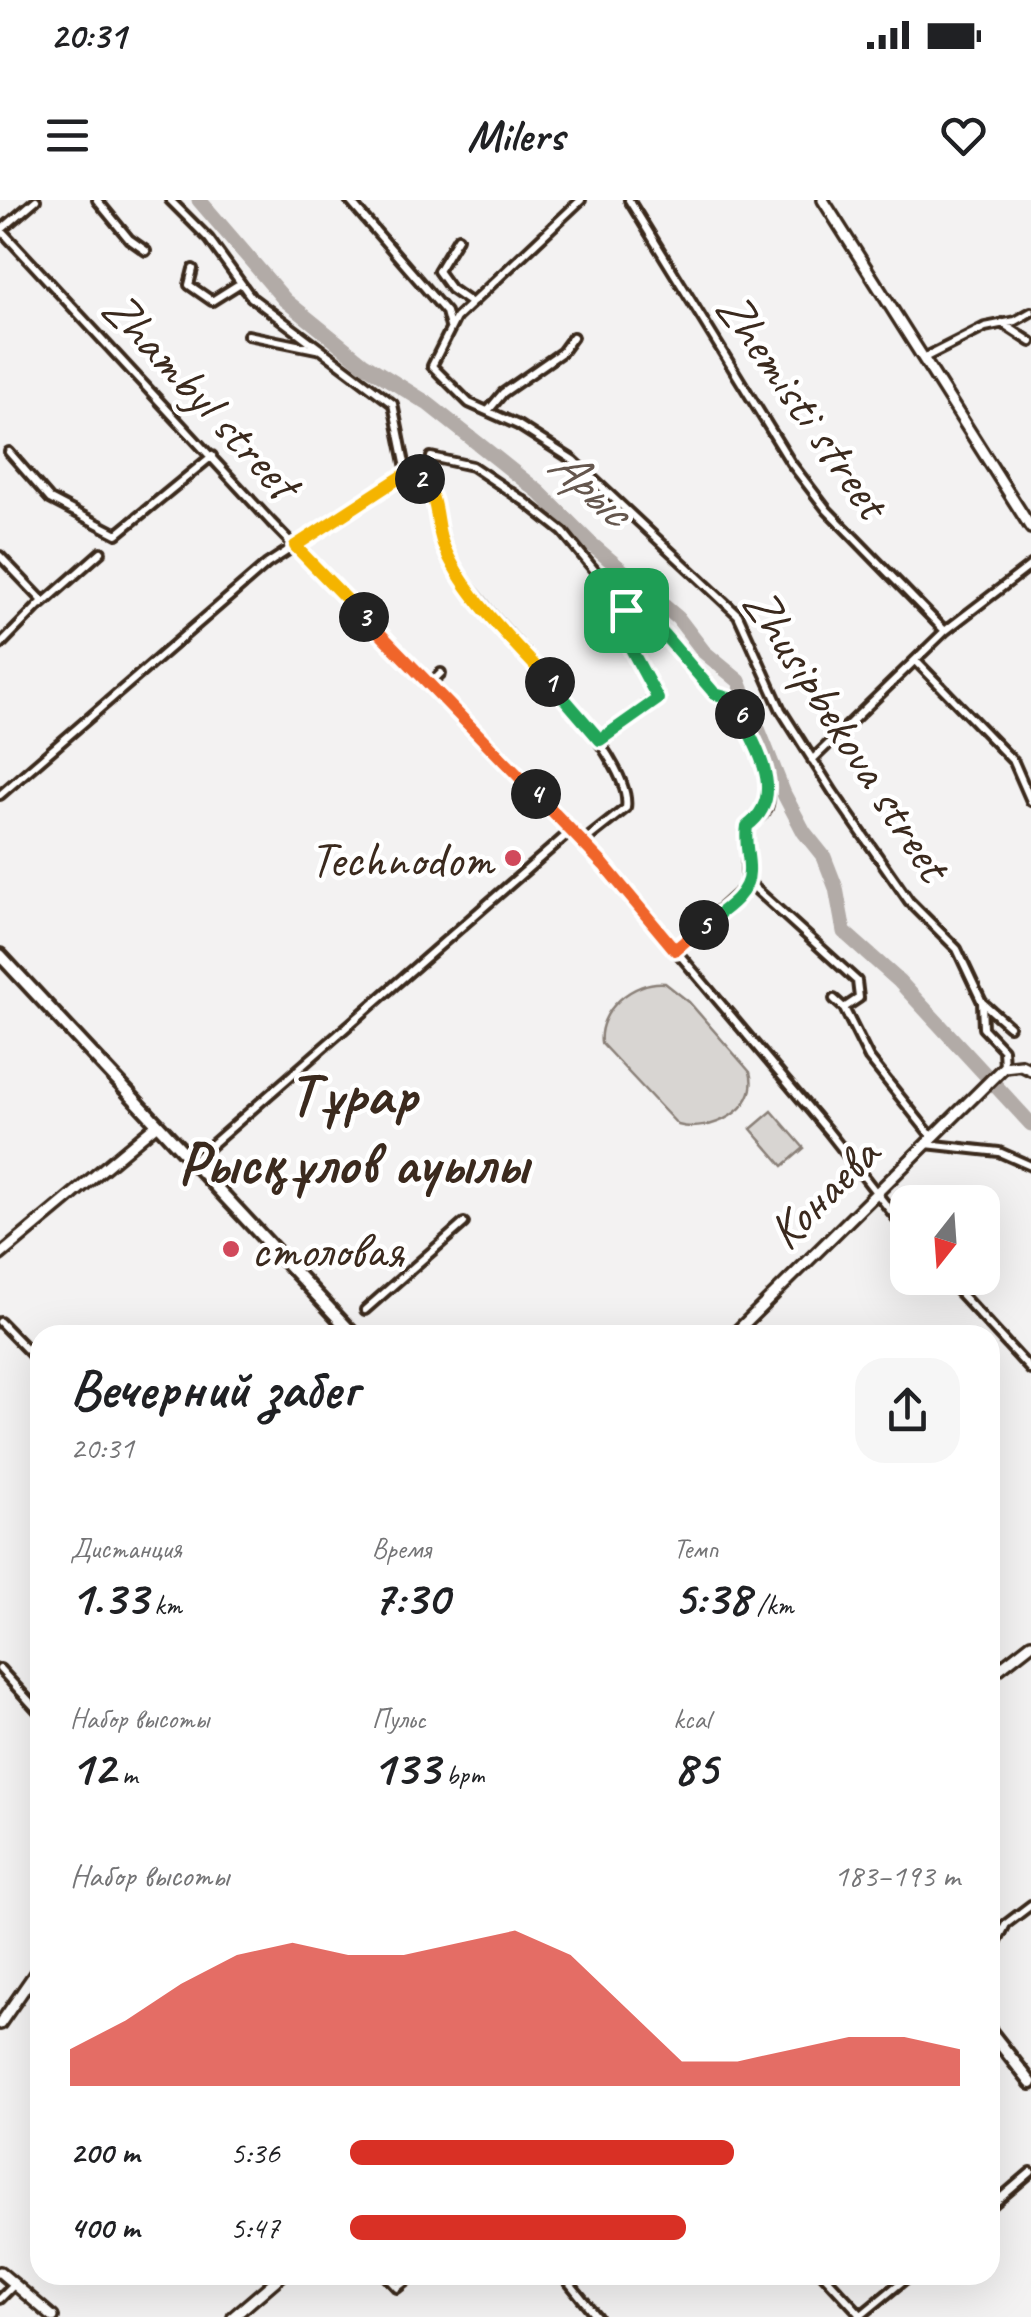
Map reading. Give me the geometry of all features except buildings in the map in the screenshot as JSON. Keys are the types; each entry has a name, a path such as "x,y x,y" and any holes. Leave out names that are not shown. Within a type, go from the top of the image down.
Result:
{"main road":[{"path":"0,955 345,1325"},
{"path":"1000,2044 1031,2083"}],"street":[{"path":"0,230 36,200"},
{"path":"97,200 128,240 146,250"},
{"path":"170,200 209,238 239,284 394,404 407,473"},
{"path":"348,200 446,312 450,327"},
{"path":"450,327 581,200"},
{"name":"Zhemisti street","path":"629,200 791,463 827,510 945,631"},
{"path":"824,200 1031,528"},
{"name":"Zhambyl street","path":"0,230 295,546 582,842 890,1211"},
{"path":"458,238 438,271 451,289 472,303"},
{"path":"193,269 188,285 212,302 239,284"},
{"path":"446,312 458,316"},
{"path":"924,358 1031,312"},
{"path":"1000,323 1031,342"},
{"name":"Zhusipbekova street","path":"450,327 432,366 469,403 573,460 726,602 746,629 781,710 812,760 910,901 951,941 982,1002 984,1028 1003,1049 1004,1067"},
{"path":"248,335 314,351 322,349"},
{"path":"488,411 503,392 562,352 572,338"},
{"path":"8,452 50,499 117,534 212,456"},
{"path":"431,457 472,466 563,532 630,612 654,623 715,694 729,698 762,764 770,798 765,813 747,826 743,852 750,869 748,880 741,894 675,950"},
{"path":"0,795 266,564 407,473"},
{"path":"407,473 421,480 434,496 437,526 452,564 600,740 627,800 615,819 582,842"},
{"path":"0,644 101,552"},
{"path":"0,556 42,604"},
{"path":"812,760 945,631 1031,565"},
{"path":"600,740 658,699 624,636 630,612"},
{"path":"915,660 1014,762 1031,800"},
{"path":"431,683 441,673"},
{"path":"192,1162 571,831"},
{"path":"748,880 861,987 859,998 844,1008"},
{"path":"834,999 844,1008 869,1058 928,1140 999,1152 1031,1166"},
{"path":"982,1002 1008,1026"},
{"path":"1004,1067 1020,1065 1031,1070"},
{"name":"Конаева","path":"742,1325 1004,1067"},
{"path":"0,1255 157,1124"},
{"path":"364,1310 464,1223"},
{"path":"962,1295 989,1325"},
{"path":"0,1322 30,1353"},
{"path":"1000,1336 1031,1370"},
{"path":"1000,1668 1031,1644"},
{"path":"0,1669 30,1702"},
{"path":"1000,1936 1006,1924 1031,1905"},
{"path":"0,2024 30,1980"},
{"path":"1000,2198 1031,2172"},
{"path":"0,2272 53,2317"},
{"path":"0,2300 15,2284"},
{"path":"233,2317 270,2285"},
{"path":"572,2285 597,2317"},
{"path":"833,2285 860,2316 898,2285"}],"shaded area":[{"path":"665,983 689,1002 750,1072 748,1098 730,1116 717,1122 678,1125 601,1043 605,1020 620,1000 641,987"},
{"path":"772,1111 804,1148 783,1166 751,1129"}],"waterway":[{"name":"Арыс","path":"199,200 285,300 364,364 427,403 539,492 590,543 678,618 704,652 739,681 784,794 804,832 824,857 836,888 844,932 899,981 1031,1124"}],"place":[{"name":"Technodom","path":"513,858"},
{"name":"столовая","path":"231,1249"}],"district":[{"name":"Тұрар Рысқұлов ауылы","path":"353,1128"}],"route":[{"path":"407,473 421,480 434,496 437,526 452,564 509,637 600,740 658,699 624,636 626,610 654,623 715,694 729,698 762,764 770,798 765,813 747,826 743,852 750,869 741,894 675,950 604,865 295,546 407,473"}]}
